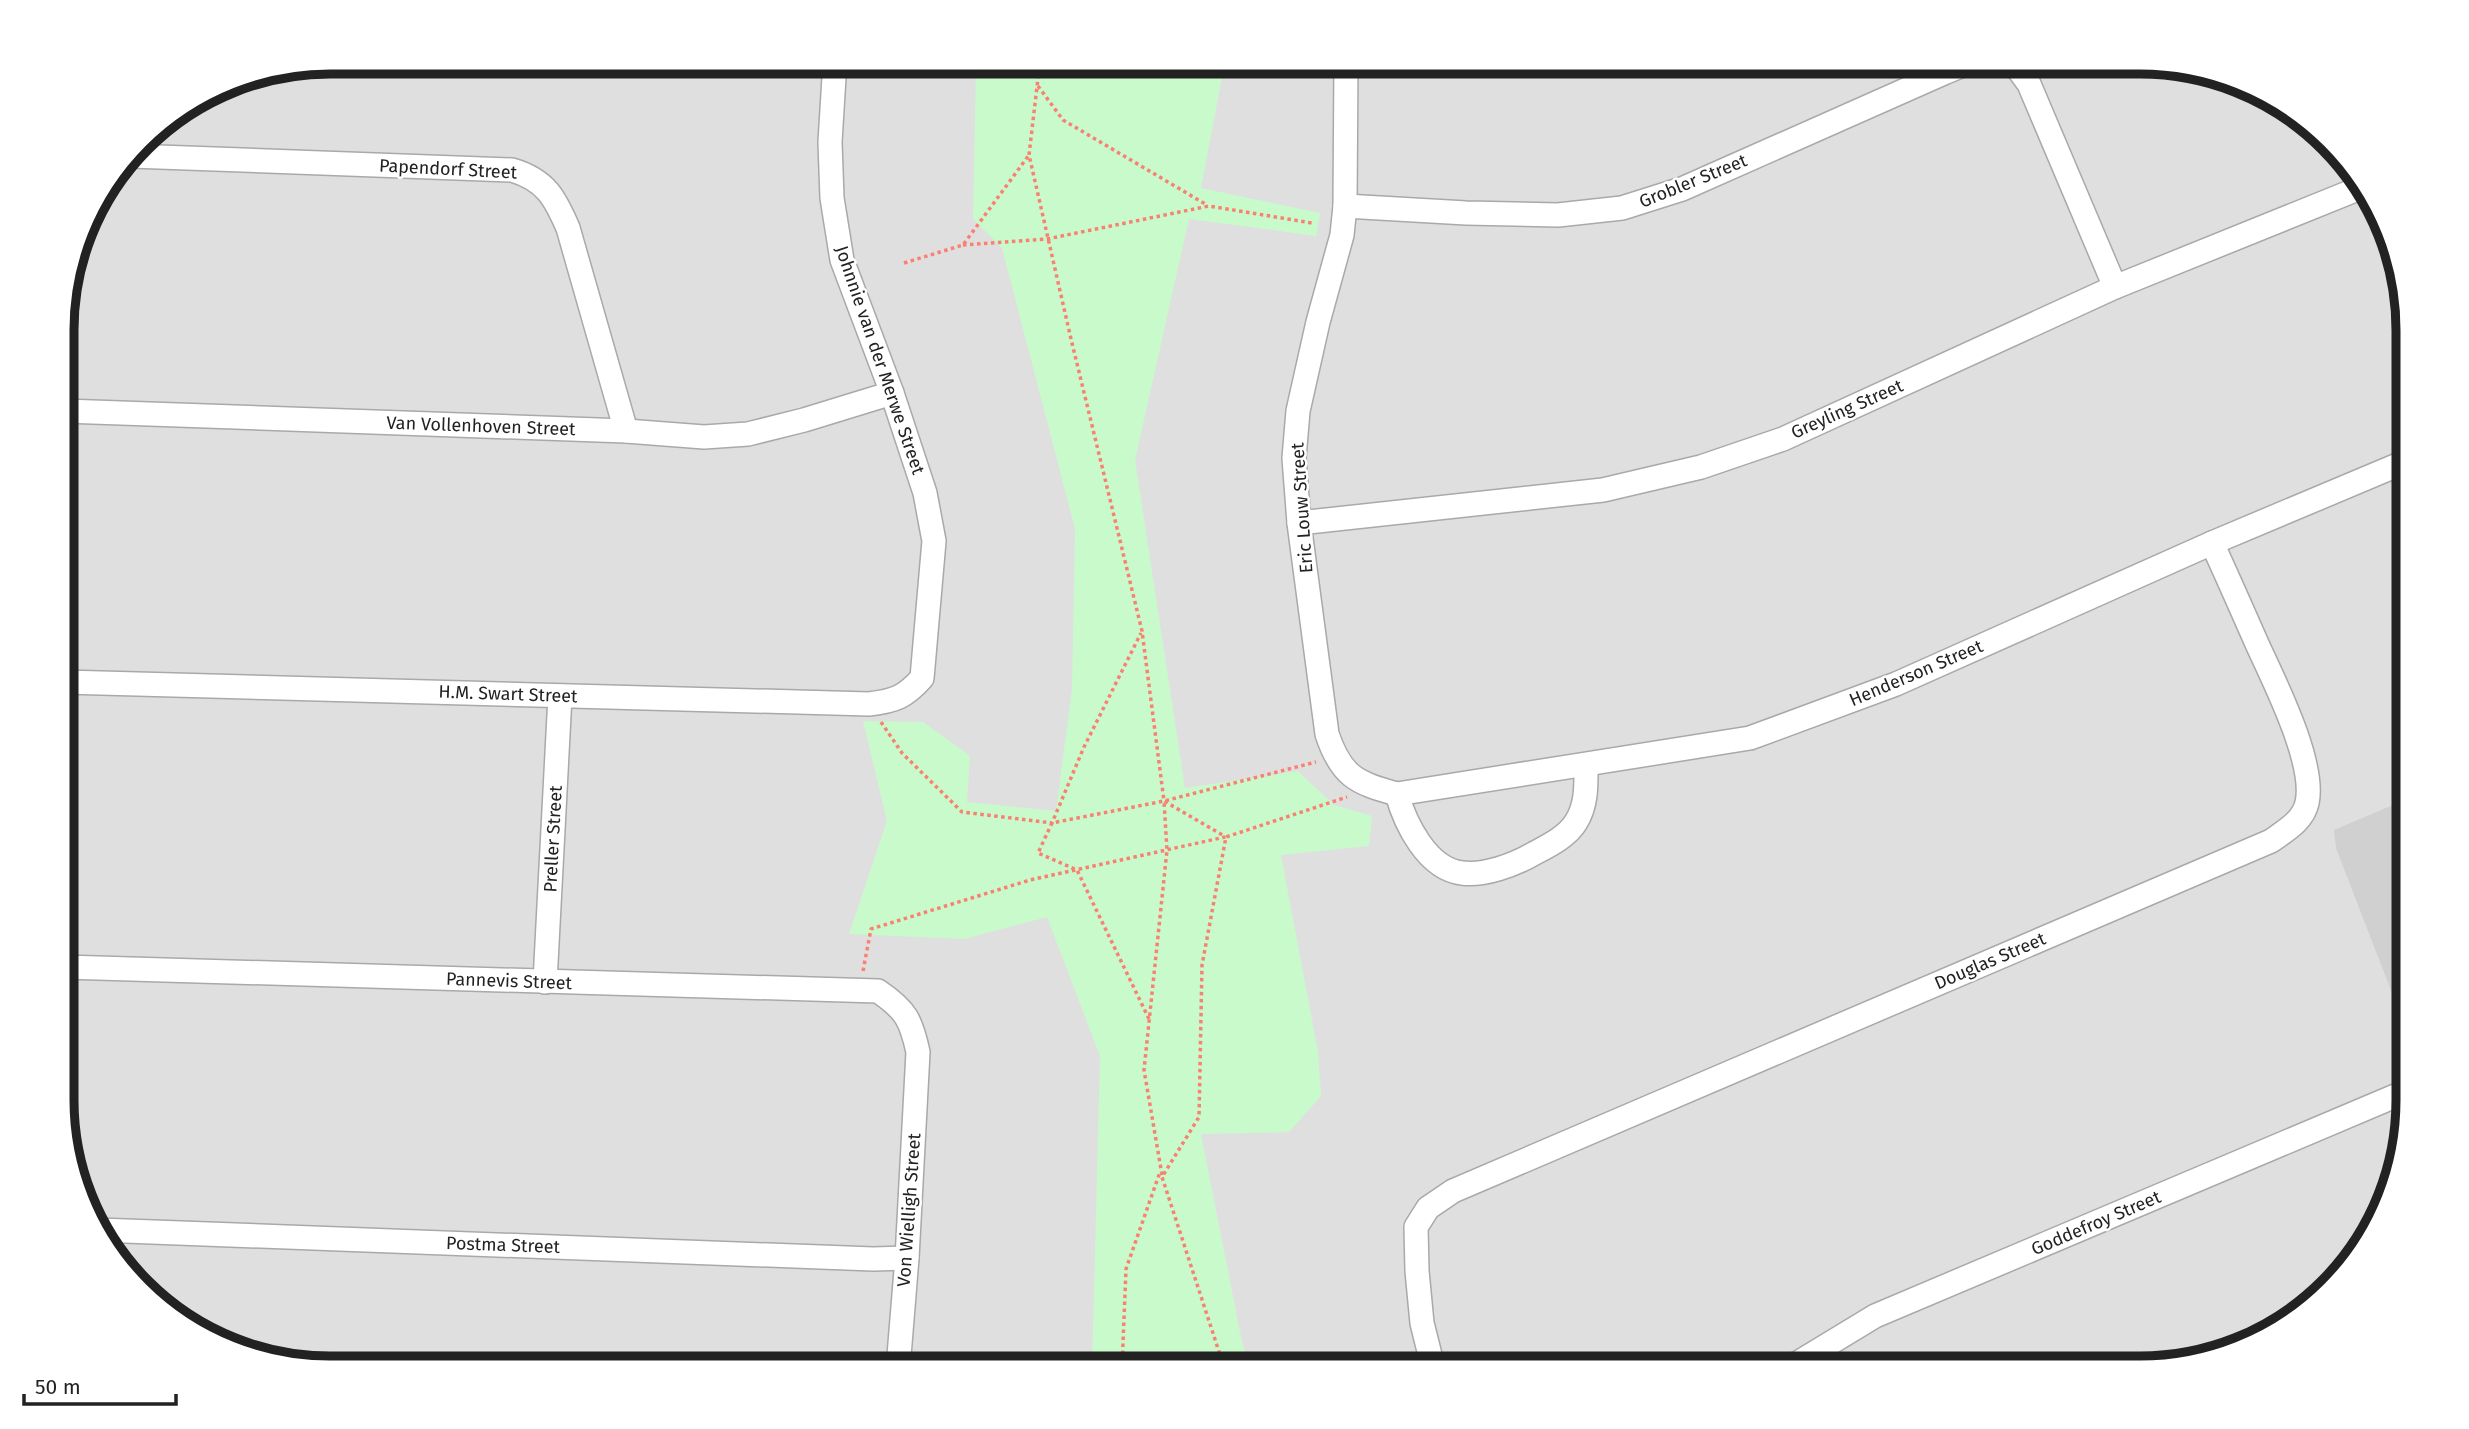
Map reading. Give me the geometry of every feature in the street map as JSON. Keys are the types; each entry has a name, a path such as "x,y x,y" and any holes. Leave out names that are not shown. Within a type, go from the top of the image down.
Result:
{"street":[{"name":"Johnnie van der Merwe Street","path":"834,74 830,142 832,184 842,260 892,393 925,493 934,541 926,657"},
{"name":"Eric Louw Street","path":"1335,758 1327,734 1299,523 1294,458 1298,411 1318,322 1342,236 1345,206 1346,74"},
{"name":"Grobler Street","path":"1345,206 1558,215 1622,208 1682,189 1941,74"},
{"path":"2022,74 2029,84 2115,288"},
{"name":"Papendorf Street","path":"142,156 512,170 526,174 540,182 557,202 568,228 626,431"},
{"name":"Greyling Street","path":"1299,523 1603,490 1701,467 1783,439 2115,288 2354,190"},
{"name":"Van Vollenhoven Street","path":"74,411 704,436 748,434 892,393"},
{"name":"Henderson Street","path":"1397,794 1750,738 1896,684 2213,543 2396,466"},
{"name":"Douglas Street","path":"1430,1356 1422,1323 1416,1227 1428,1208 1453,1191 2259,847 2294,825 2307,803 2307,776 2301,747 2213,543"},
{"name":"H.M. Swart Street","path":"74,682 869,704 890,701 909,693 922,678 926,657"},
{"name":"Preller Street","path":"545,982 560,696"},
{"path":"1335,758 1353,778 1397,794 1404,818 1417,839 1433,858 1450,870 1463,874 1486,872 1525,858 1557,841 1576,823 1583,805 1586,765"},
{"name":"Pannevis Street","path":"74,967 878,991 900,1006 912,1024 918,1052"},
{"name":"Von Wielligh Street","path":"899,1356 918,1052"},
{"name":"Goddefroy Street","path":"1809,1356 1875,1317 2396,1096"},
{"name":"Postma Street","path":"110,1230 873,1259 907,1258"}],"path":[{"path":"1039,74 1029,155 1142,631 1164,801 1167,850 1144,1070 1162,1177 1220,1356"},
{"path":"1038,86 1063,120 1209,206"},
{"path":"963,245 1029,155"},
{"path":"904,263 963,245 1047,239 1209,206 1311,223"},
{"path":"1142,631 1084,747 1038,853 1077,870 1149,1019"},
{"path":"869,704 902,753 962,812 1052,823 1164,801 1335,758"},
{"path":"859,990 871,929 1030,880 1226,837 1375,788"},
{"path":"1164,801 1226,837"},
{"path":"1162,1177 1199,1117 1202,965 1226,837"},
{"path":"1122,1356 1126,1269 1161,1170"}],"shaded area":[{"path":"313,74 2156,74 2205,82 2253,100 2308,137 2332,161 2352,187 2369,216 2382,247 2391,280 2395,313 2396,1099 2391,1149 2382,1182 2369,1213 2332,1268 2308,1292 2282,1312 2253,1329 2222,1342 2189,1351 2139,1356 330,1356 280,1351 247,1342 216,1329 174,1303 126,1255 100,1213 87,1182 78,1149 74,1116 74,313 82,264 100,216 126,174 161,137 187,117 232,93 280,78"},
{"path":"2396,804 2396,1003 2336,848 2334,830"}],"green space":[{"path":"976,74 1223,74 1201,188 1320,213 1316,236 1189,219 1135,460 1185,788 1298,771 1334,805 1372,816 1369,846 1281,855 1318,1052 1321,1096 1289,1132 1201,1134 1246,1356 1092,1356 1100,1056 1047,917 964,939 849,934 887,821 863,721 923,722 970,756 967,802 1056,811 1072,689 1075,529 1002,248 973,219"}]}
